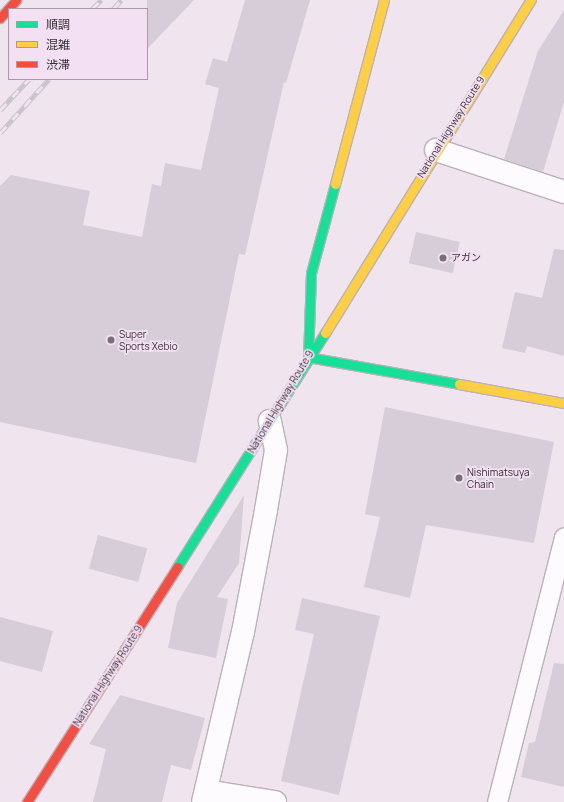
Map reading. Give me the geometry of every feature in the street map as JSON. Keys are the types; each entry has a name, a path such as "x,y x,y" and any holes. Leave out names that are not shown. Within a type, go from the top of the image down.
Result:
{"main road":[{"path":"9,8 16,0"},
{"path":"384,0 311,273 308,357 564,402"},
{"name":"National Highway Route 9","path":"27,802 270,421 436,150 531,0"},
{"path":"0,18 8,9"}],"street":[{"path":"436,150 564,192"},
{"path":"270,421 276,450 243,632 205,797 275,802"}],"lane":[{"path":"497,802 564,537"}],"building":[{"path":"147,0 194,0 148,48"},
{"name":"Super Sports Xebio","path":"245,0 310,0 286,83 284,82 245,255 239,254 196,463 0,422 0,186 11,175 90,191 83,225 142,237 152,184 161,186 165,163 201,170 219,88 205,84 213,58 227,62"},
{"path":"564,10 564,102 543,172 504,159 538,51"},
{"name":"アガン","path":"416,232 460,242 453,273 409,263"},
{"path":"554,249 564,250 564,356 527,346 525,353 502,348 515,292 542,298"},
{"name":"Nishimatsuya Chain","path":"385,407 554,442 534,543 426,525 410,598 364,587 380,517 365,514"},
{"path":"244,495 239,563 217,597 228,599 216,658 168,648 177,603"},
{"path":"98,535 147,548 138,582 89,569"},
{"path":"302,598 380,616 339,795 281,781 314,634 295,630"},
{"path":"0,617 53,631 42,672 0,661"},
{"path":"554,663 564,664 564,787 521,777 529,743 535,742"},
{"path":"120,695 205,718 191,770 171,765 162,802 93,802 106,749 89,744"}],"railway":[{"path":"93,8 101,0"},
{"path":"114,8 121,0"},
{"path":"0,110 28,80"},
{"path":"0,133 48,80"}],"traffic: fast":[{"path":"335,184 311,273 308,357 459,384"},
{"path":"177,567 325,333"}],"traffic: slow":[{"path":"335,184 384,0"},
{"path":"325,333 531,0"},
{"path":"459,384 564,403"}],"traffic: jam":[{"path":"9,8 16,0"},
{"path":"0,18 8,9"},
{"path":"27,802 177,567"}],"place":[{"name":"アガン","path":"443,258"},
{"name":"Super Sports Xebio","path":"111,340"},
{"name":"Nishimatsuya Chain","path":"459,478"}]}
